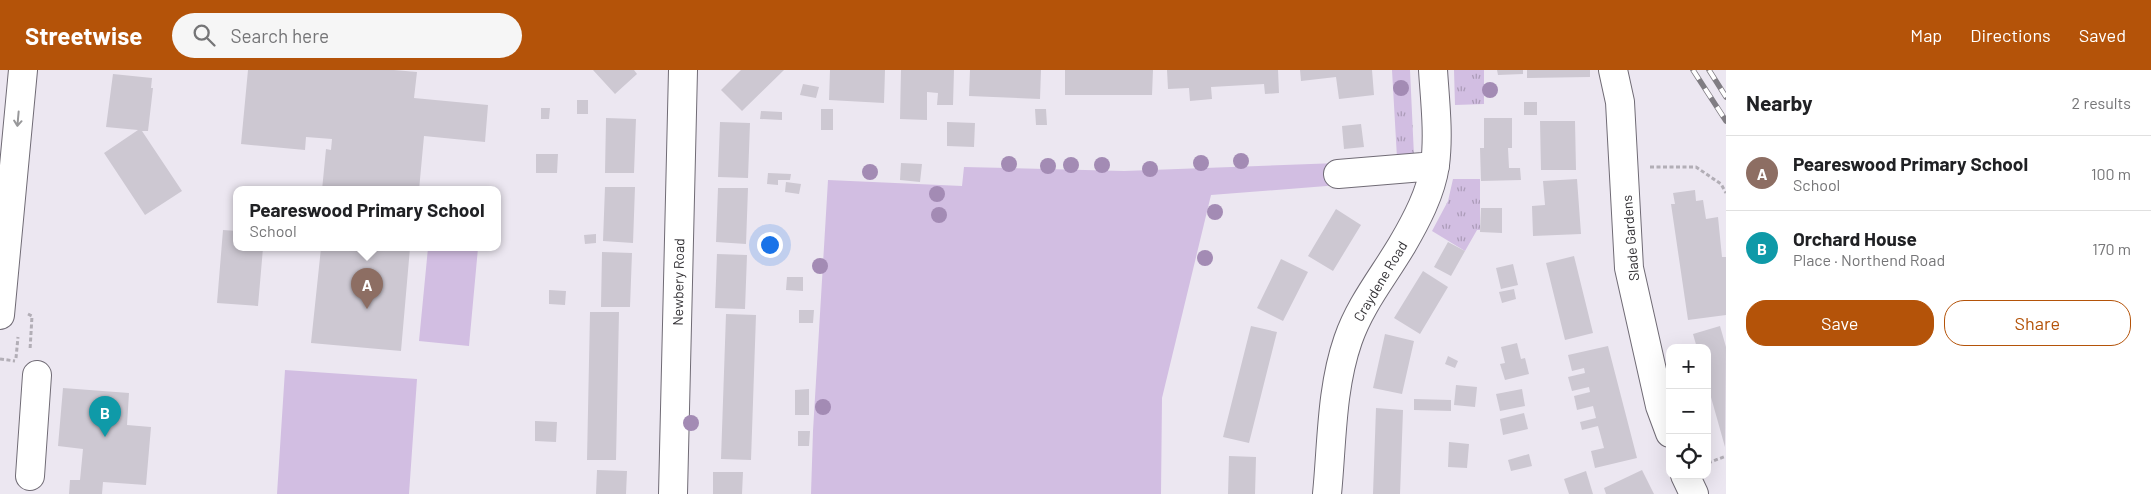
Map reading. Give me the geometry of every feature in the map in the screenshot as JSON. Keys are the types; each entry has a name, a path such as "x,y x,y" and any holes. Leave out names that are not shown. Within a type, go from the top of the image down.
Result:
{"street":[{"path":"0,315 23,70"},
{"name":"Newbery Road","path":"673,494 683,70"},
{"name":"Craydene Road","path":"1327,494 1337,383 1347,340 1363,305 1401,246 1421,209 1435,166 1436,132 1433,70"},
{"name":"Slade Gardens","path":"1613,70 1620,102 1629,268 1660,406 1666,422"},
{"path":"1338,174 1435,166"},
{"path":"26,368 30,476"},
{"path":"1687,479 1694,494"}],"path":[{"path":"1625,168 1696,167 1721,184 1726,193"},
{"path":"0,359 26,368"},
{"path":"1711,462 1726,456"}],"green space":[{"path":"1392,70 1410,70 1414,156 1397,158"},
{"path":"1454,70 1484,70 1484,104 1455,105"},
{"path":"1338,163 1339,185 1211,195 1162,398 1161,494 811,494 828,180 962,186 964,167 1124,171"},
{"path":"1453,179 1480,179 1480,230 1477,230 1465,251 1432,231 1448,201"},
{"path":"428,251 478,251 469,346 419,341"},
{"path":"285,370 417,379 409,494 277,494"}],"building":[{"path":"248,70 394,70 417,72 414,98 488,105 485,142 424,136 419,186 322,186 326,149 331,150 332,139 306,137 305,150 241,144"},
{"path":"593,70 634,70 637,74 615,94"},
{"path":"741,70 784,70 742,111 721,90"},
{"path":"830,70 885,70 884,103 829,100"},
{"path":"901,70 954,70 953,105 937,105 938,93 927,92 927,120 900,119"},
{"path":"970,70 1041,70 1040,99 969,96"},
{"path":"1065,70 1153,70 1152,95 1065,95"},
{"path":"1167,70 1278,70 1279,93 1265,94 1264,84 1211,87 1212,99 1190,101 1189,88 1168,89"},
{"path":"1300,70 1372,70 1374,95 1339,99 1336,77 1301,81"},
{"path":"1497,70 1523,70 1523,74 1498,75"},
{"path":"1527,70 1590,70 1590,77 1527,78"},
{"path":"113,74 152,78 151,88 153,88 148,131 142,131 182,191 145,215 104,153 138,130 106,127"},
{"path":"803,84 819,87 816,98 800,95"},
{"path":"577,100 588,100 588,114 577,114"},
{"path":"1524,102 1537,102 1537,115 1524,115"},
{"path":"541,108 550,108 549,119 541,119"},
{"path":"821,109 833,109 833,130 821,130"},
{"path":"1035,109 1046,109 1047,125 1036,125"},
{"path":"761,111 782,112 782,120 760,119"},
{"path":"606,118 636,119 634,173 605,173"},
{"path":"1484,118 1512,118 1512,148 1508,148 1509,168 1520,168 1521,180 1481,181 1480,148 1484,148"},
{"path":"1540,121 1575,121 1576,170 1541,170"},
{"path":"720,122 750,123 748,178 718,177"},
{"path":"947,122 975,123 974,147 947,146"},
{"path":"1361,124 1364,147 1344,149 1342,126"},
{"path":"536,154 558,154 557,173 536,173"},
{"path":"901,163 922,164 920,182 900,180"},
{"path":"768,173 791,174 790,180 778,180 778,185 767,184"},
{"path":"1577,179 1581,234 1533,236 1532,206 1545,205 1543,181"},
{"path":"786,182 801,184 799,194 785,192"},
{"path":"605,187 635,187 633,243 603,241"},
{"path":"718,188 748,188 746,244 716,242"},
{"path":"1695,190 1696,201 1703,200 1706,219 1718,217 1722,257 1726,257 1726,315 1688,320 1671,204 1675,204 1673,193"},
{"path":"1481,208 1502,208 1502,233 1480,232"},
{"path":"1336,209 1361,225 1333,271 1308,256"},
{"path":"223,230 233,231 233,251 263,251 258,306 217,303"},
{"path":"596,234 596,243 585,244 584,235"},
{"path":"1448,242 1465,251 1451,276 1434,267"},
{"path":"321,251 410,251 401,351 311,343"},
{"path":"602,252 632,253 630,307 601,307"},
{"path":"717,254 747,255 745,309 715,308"},
{"path":"1574,256 1593,333 1565,340 1546,263"},
{"path":"1281,259 1308,272 1283,321 1257,308"},
{"path":"1513,264 1518,285 1501,289 1496,268"},
{"path":"1423,271 1448,287 1420,334 1394,318"},
{"path":"787,277 803,277 803,291 786,290"},
{"path":"1514,289 1516,299 1502,303 1499,292"},
{"path":"549,290 566,291 565,305 549,304"},
{"path":"799,310 814,310 813,323 799,323"},
{"path":"590,312 619,312 616,460 587,460"},
{"path":"726,314 756,315 751,460 721,459"},
{"path":"1251,326 1277,332 1249,443 1223,437"},
{"path":"1720,326 1726,347 1725,447 1711,397 1711,344 1696,344 1693,334"},
{"path":"1385,334 1414,341 1402,394 1373,388"},
{"path":"1517,343 1521,359 1525,358 1529,374 1505,380 1500,364 1505,363 1501,347"},
{"path":"1608,346 1637,458 1595,468 1591,451 1604,448 1598,426 1582,430 1580,422 1596,418 1593,406 1577,410 1574,396 1590,392 1589,387 1572,391 1568,377 1585,373 1584,368 1572,371 1568,355"},
{"path":"1448,356 1458,361 1455,368 1445,364"},
{"path":"1456,385 1477,387 1475,407 1454,405"},
{"path":"63,388 129,393 127,425 151,427 146,485 103,482 102,494 69,494 70,480 80,480 83,449 58,446"},
{"path":"809,389 809,415 795,415 795,390"},
{"path":"1522,389 1525,406 1500,411 1496,394"},
{"path":"1414,399 1451,400 1451,411 1414,410"},
{"path":"1376,408 1403,410 1400,494 1373,494"},
{"path":"1524,413 1528,429 1503,435 1500,419"},
{"path":"535,421 557,422 556,442 535,441"},
{"path":"798,431 810,431 809,446 798,446"},
{"path":"1449,442 1469,444 1467,468 1448,467"},
{"path":"1529,454 1532,466 1511,471 1508,460"},
{"path":"1229,456 1256,457 1255,494 1228,494"},
{"path":"597,470 627,471 626,494 596,494"},
{"path":"1642,470 1654,494 1606,494 1604,488"},
{"path":"1586,471 1593,494 1569,494 1564,479"},
{"path":"713,472 743,472 742,494 713,494"}],"railway":[{"path":"1693,70 1726,121"},
{"path":"1709,70 1726,97"}],"place":[{"name":"Peareswood Primary School","path":"367,309"},
{"name":"Orchard House","path":"105,437"}]}
